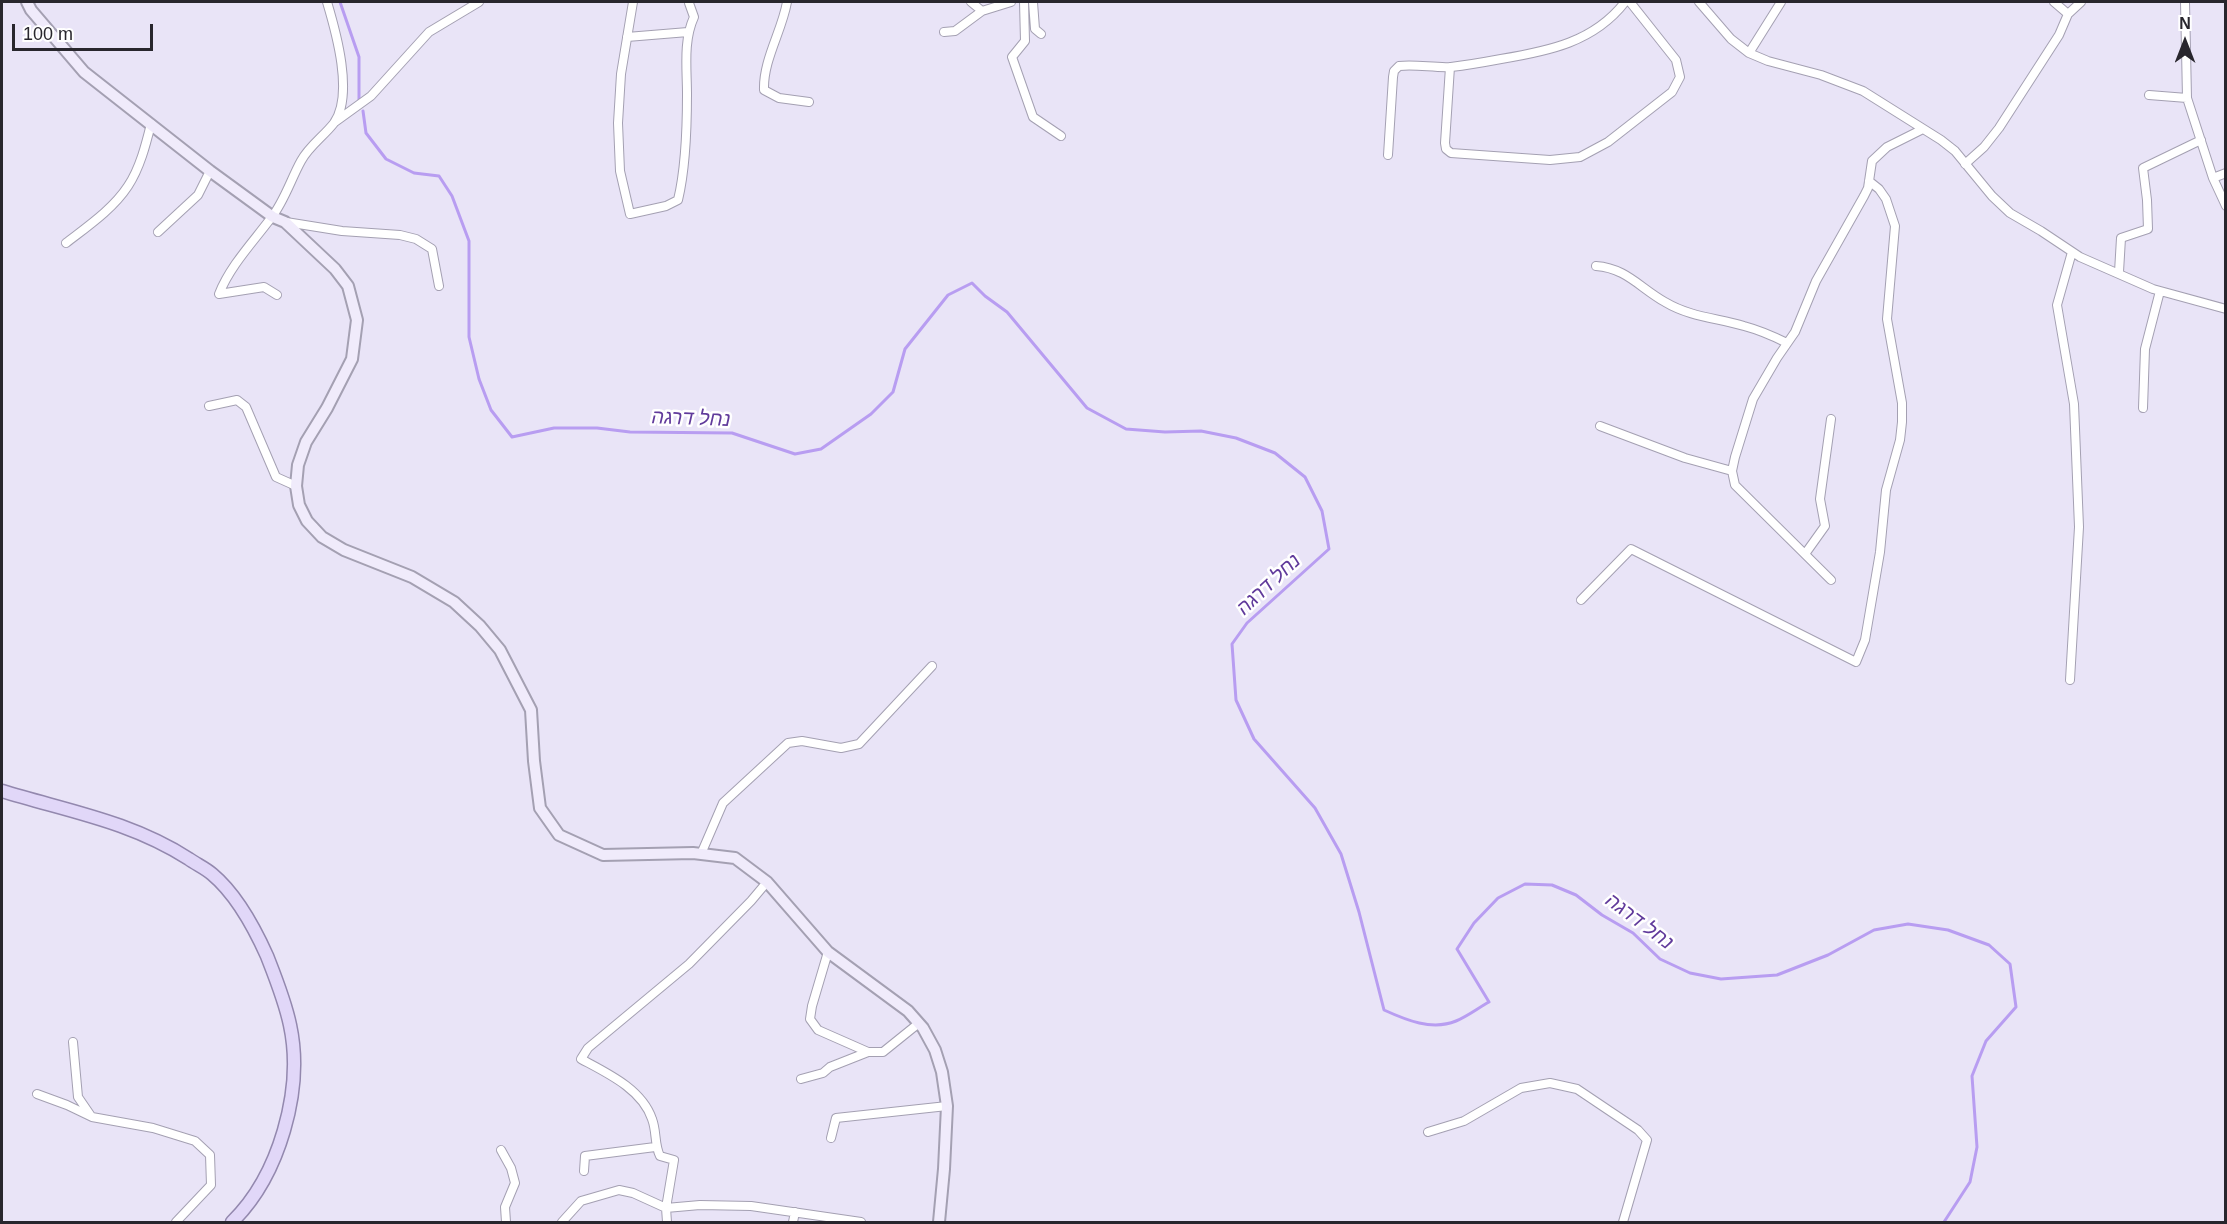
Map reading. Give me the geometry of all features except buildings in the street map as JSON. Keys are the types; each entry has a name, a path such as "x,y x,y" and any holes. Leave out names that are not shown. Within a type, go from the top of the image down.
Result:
{"main road":[{"path":"2,791 90,815 128,828 166,845 212,874 240,906 260,940 280,988 288,1017 295,1071 288,1117 272,1164 243,1211 232,1222"}],"street":[{"path":"27,2 31,10 84,72 210,171 273,217 285,222 342,231 400,235 416,239 432,249 439,286"},
{"path":"327,2 335,30 343,80 342,102 335,122"},
{"path":"277,296 264,287 219,294 223,284 258,232 273,217 302,159 335,122 371,96 429,32 478,2"},
{"path":"633,2 621,74 618,123 620,171 630,214 666,206 678,200 682,183 688,32 694,17 689,3"},
{"path":"787,2 764,78 764,90 778,98 809,102"},
{"path":"971,2 982,11"},
{"path":"944,32 955,31 982,11 1011,2"},
{"path":"1024,2 1025,40 1012,57 1033,117 1060,136"},
{"path":"1033,2 1035,29 1041,34"},
{"path":"1388,155 1394,71 1399,66 1450,67 1536,53 1566,45 1609,19 1624,2"},
{"path":"1450,67 1444,143 1446,149 1451,153 1550,160 1580,157 1608,142 1672,92 1680,77 1680,69 1676,60 1630,2"},
{"path":"1699,2 1731,39 1749,53 1768,61 1821,75 1863,91 1923,129 1948,146 2010,213 2080,257 2160,291 2226,309"},
{"path":"1749,53 1781,2"},
{"path":"2054,2 2068,14"},
{"path":"1965,164 1984,147 1999,128 2059,35 2068,14 2081,2"},
{"path":"2185,2 2187,98 2213,178 2226,206"},
{"path":"627,37 688,32"},
{"path":"2149,95 2187,98"},
{"path":"66,243 111,207 129,185 146,144 151,124"},
{"path":"1831,580 1735,485 1732,471 1739,440 1753,399 1797,327 1821,271 1864,196 1869,181 1869,168 1878,153 1923,129"},
{"path":"2119,272 2121,238 2148,229 2143,168 2200,140"},
{"path":"159,232 198,195 210,171"},
{"path":"2213,178 2226,173"},
{"path":"1581,600 1631,549 1856,662 1865,640 1880,552 1886,490 1900,440 1902,422 1902,404 1887,319 1895,225 1886,199 1869,181"},
{"path":"285,222 335,269 348,286 357,320 352,359 327,408 306,442 298,465 296,486 299,505 307,521 322,537 344,550 412,577 454,602 480,626 500,650 531,710 540,808 559,835 603,855 701,854 735,858 767,882 828,952 908,1011 919,1023 935,1050 942,1072 947,1106 939,1222"},
{"path":"2070,680 2079,526 2074,404 2057,305 2072,252"},
{"path":"1596,266 1608,267 1624,273 1664,302 1678,309 1709,319 1745,326 1787,343"},
{"path":"2143,408 2145,349 2160,291"},
{"path":"209,405 237,400 246,407 276,477 296,486"},
{"path":"1805,554 1825,526 1820,499 1831,419"},
{"path":"1600,426 1685,458 1732,471"},
{"path":"701,854 723,803 788,743 802,741 841,748 859,744 932,666"},
{"path":"667,1222 666,1208 674,1160 660,1156 655,1147 655,1128 648,1108 616,1078 581,1059 588,1048 689,964 751,902 767,882"},
{"path":"828,952 810,1019 818,1030 868,1052"},
{"path":"801,1079 823,1073 830,1067 868,1052 883,1052 919,1023"},
{"path":"73,1042 78,1097 92,1117"},
{"path":"1428,1132 1464,1120 1521,1088 1550,1083 1577,1089 1638,1130 1647,1140 1623,1222"},
{"path":"37,1094 92,1117 164,1131 195,1141 210,1155 211,1185 176,1222"},
{"path":"831,1138 836,1118 947,1106"},
{"path":"584,1171 585,1156 655,1147"},
{"path":"501,1150 511,1168 515,1184 505,1207 506,1222"},
{"path":"562,1222 581,1201 618,1190 633,1193 666,1208 700,1205 751,1206 861,1222"},
{"path":"793,1222 795,1212"}],"waterway":[{"name":"נחל דרגה","path":"340,2 359,57 359,100"},
{"name":"נחל דרגה","path":"363,111 366,133 386,159 414,173 439,176 452,196 469,241 469,337 479,379 491,410 512,437 554,428 597,428 630,432 732,433 795,454 821,449 871,414 893,392 905,349 948,295 972,283 1007,312 1087,408 1126,429 1165,432 1201,431 1236,438 1275,453 1305,477 1322,511 1329,549 1247,623 1232,644 1236,700 1254,739 1315,808 1341,854 1359,912 1384,1010 1410,1021 1438,1025 1465,1017 1489,1002 1457,949 1474,923 1498,898 1525,884 1552,885 1576,895 1602,915 1633,933 1660,959 1690,973 1721,979 1777,975 1828,955 1874,930 1908,924 1948,930 1989,945 2010,964 2016,1007 1986,1041 1972,1076 1977,1147 1970,1182 1944,1222"}]}
